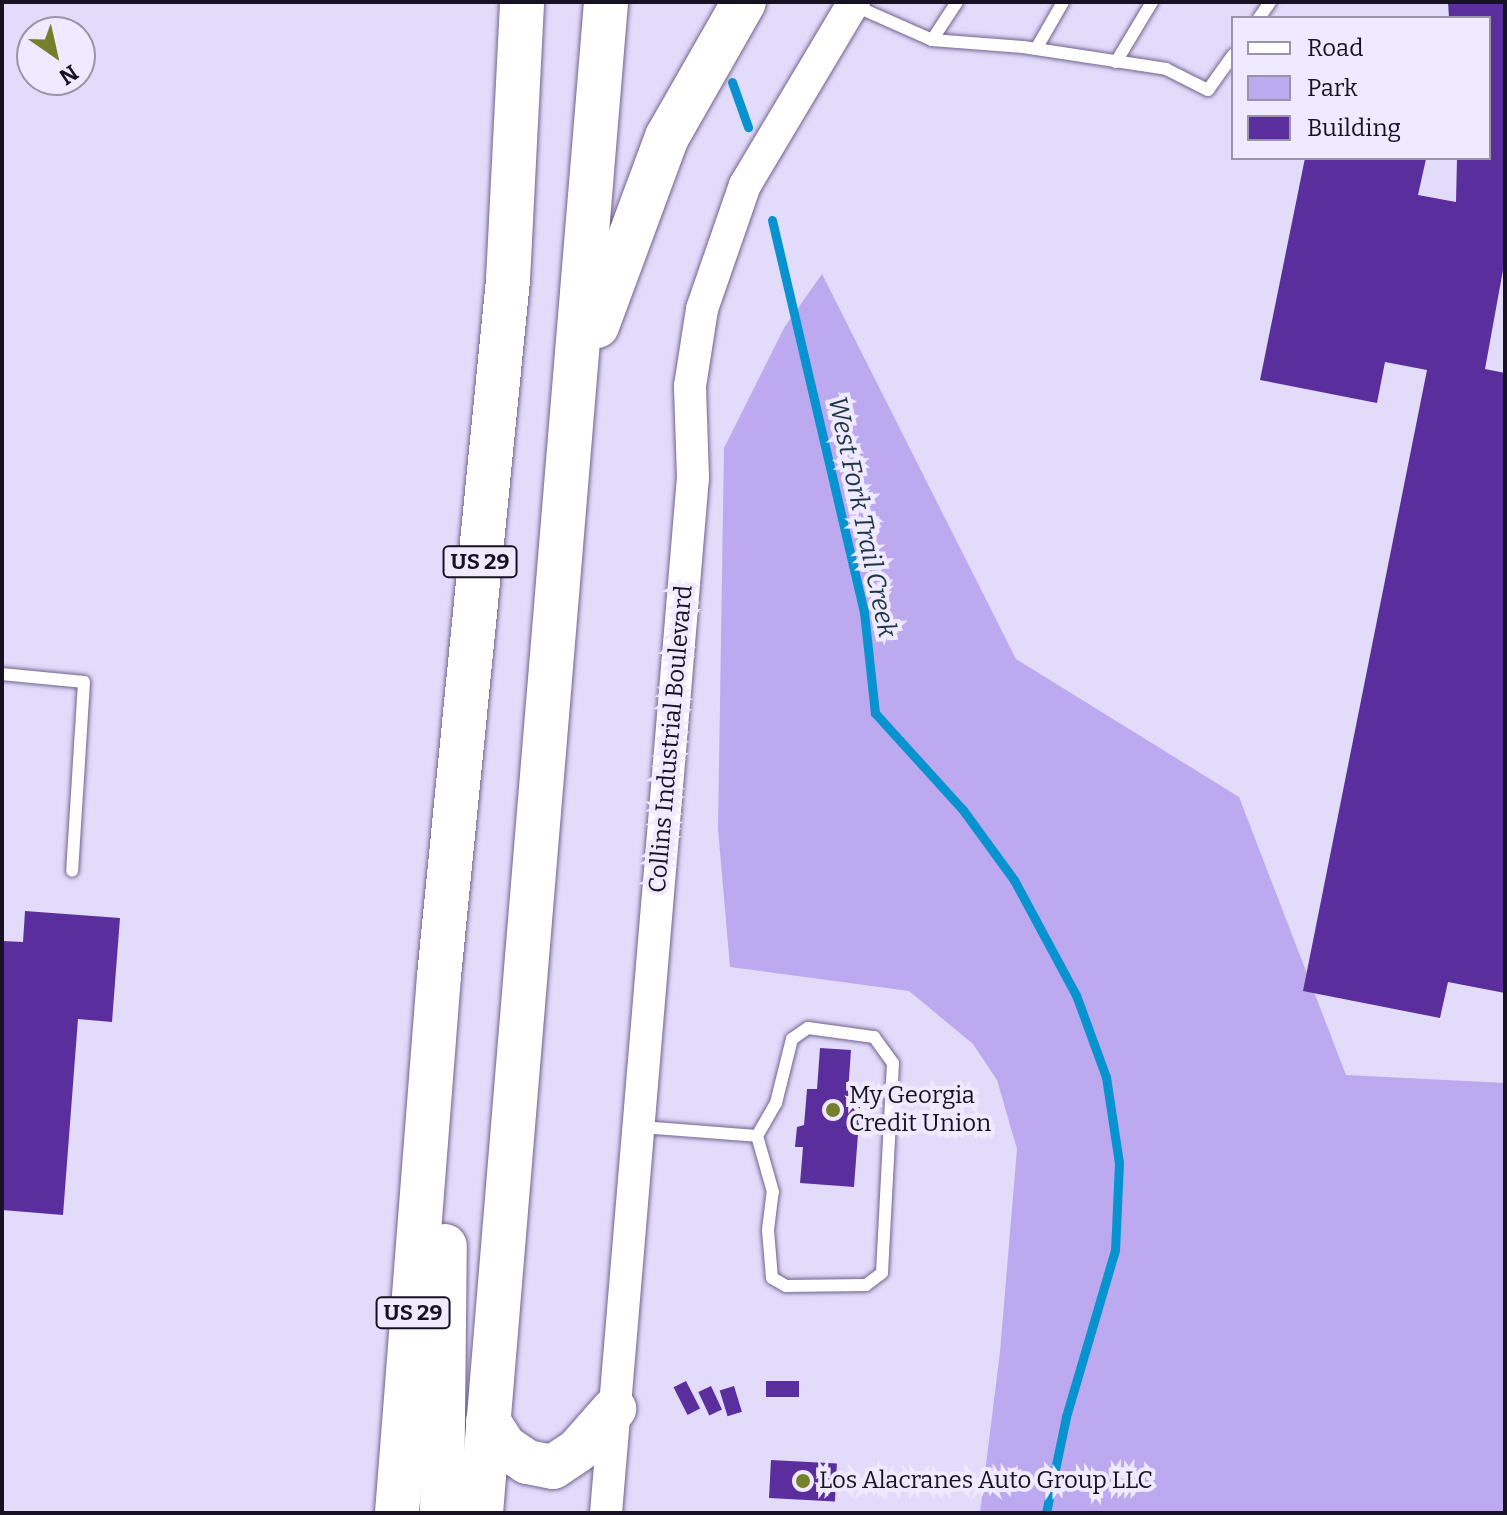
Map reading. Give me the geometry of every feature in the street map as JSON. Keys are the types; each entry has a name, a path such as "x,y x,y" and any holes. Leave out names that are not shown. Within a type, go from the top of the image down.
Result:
{"highway":[{"name":"US 29","path":"397,1513 428,1121 508,280 522,2"},
{"path":"481,1513 579,373 606,2"},
{"path":"579,373 667,137 744,2"},
{"path":"428,1121 445,1227 442,1513"},
{"path":"488,1421 505,1447 527,1462 553,1467 578,1450 614,1409"}],"street":[{"name":"Collins Industrial Boulevard","path":"606,1513 693,478 690,386 702,309 745,185 853,3"}],"lane":[{"path":"932,40 957,2"},
{"path":"1036,49 1063,2"},
{"path":"1116,62 1152,2"},
{"path":"853,3 932,40 1036,49 1166,69 1208,90 1231,58"},
{"path":"2,674 84,682 72,871"},
{"path":"808,1028 863,1034 882,1042 893,1063 882,1273 877,1278 866,1285 786,1286 772,1278 768,1230 773,1192 757,1136 776,1103 792,1039 800,1032 808,1028"},
{"path":"638,1127 757,1136"}],"green space":[{"path":"822,274 1016,659 1239,797 1346,1075 1505,1083 1505,1513 980,1513 1000,1352 1017,1149 997,1080 973,1044 909,991 730,967 718,829 724,448 784,328"}],"building":[{"path":"1448,2 1505,2 1505,259 1485,369 1505,373 1505,993 1448,982 1440,1018 1303,991 1427,370 1385,362 1377,403 1260,380 1305,160 1426,160 1418,195 1456,202 1457,160 1491,160 1491,16 1449,16"},
{"path":"25,911 120,918 112,1022 78,1019 63,1215 2,1210 2,941 23,942"},
{"name":"My Georgia Credit Union","path":"820,1048 851,1050 848,1093 861,1094 854,1187 800,1183 803,1147 795,1147 797,1127 804,1125 807,1089 817,1089"},
{"path":"686,1381 700,1409 688,1415 674,1387"},
{"path":"766,1381 799,1381 799,1397 766,1397"},
{"path":"711,1386 722,1410 709,1415 698,1392"},
{"path":"734,1386 742,1412 728,1416 720,1390"},
{"name":"Los Alacranes Auto Group LLC","path":"771,1460 837,1463 835,1501 769,1498"}],"waterway":[{"name":"West Fork Trail Creek","path":"732,82 748,127"},
{"name":"West Fork Trail Creek","path":"772,220 864,612 875,713 963,810 1014,880 1076,995 1106,1077 1119,1163 1115,1250 1066,1417 1046,1513"}],"place":[{"name":"My Georgia Credit Union","path":"833,1110"},
{"name":"Los Alacranes Auto Group LLC","path":"803,1481"}]}
